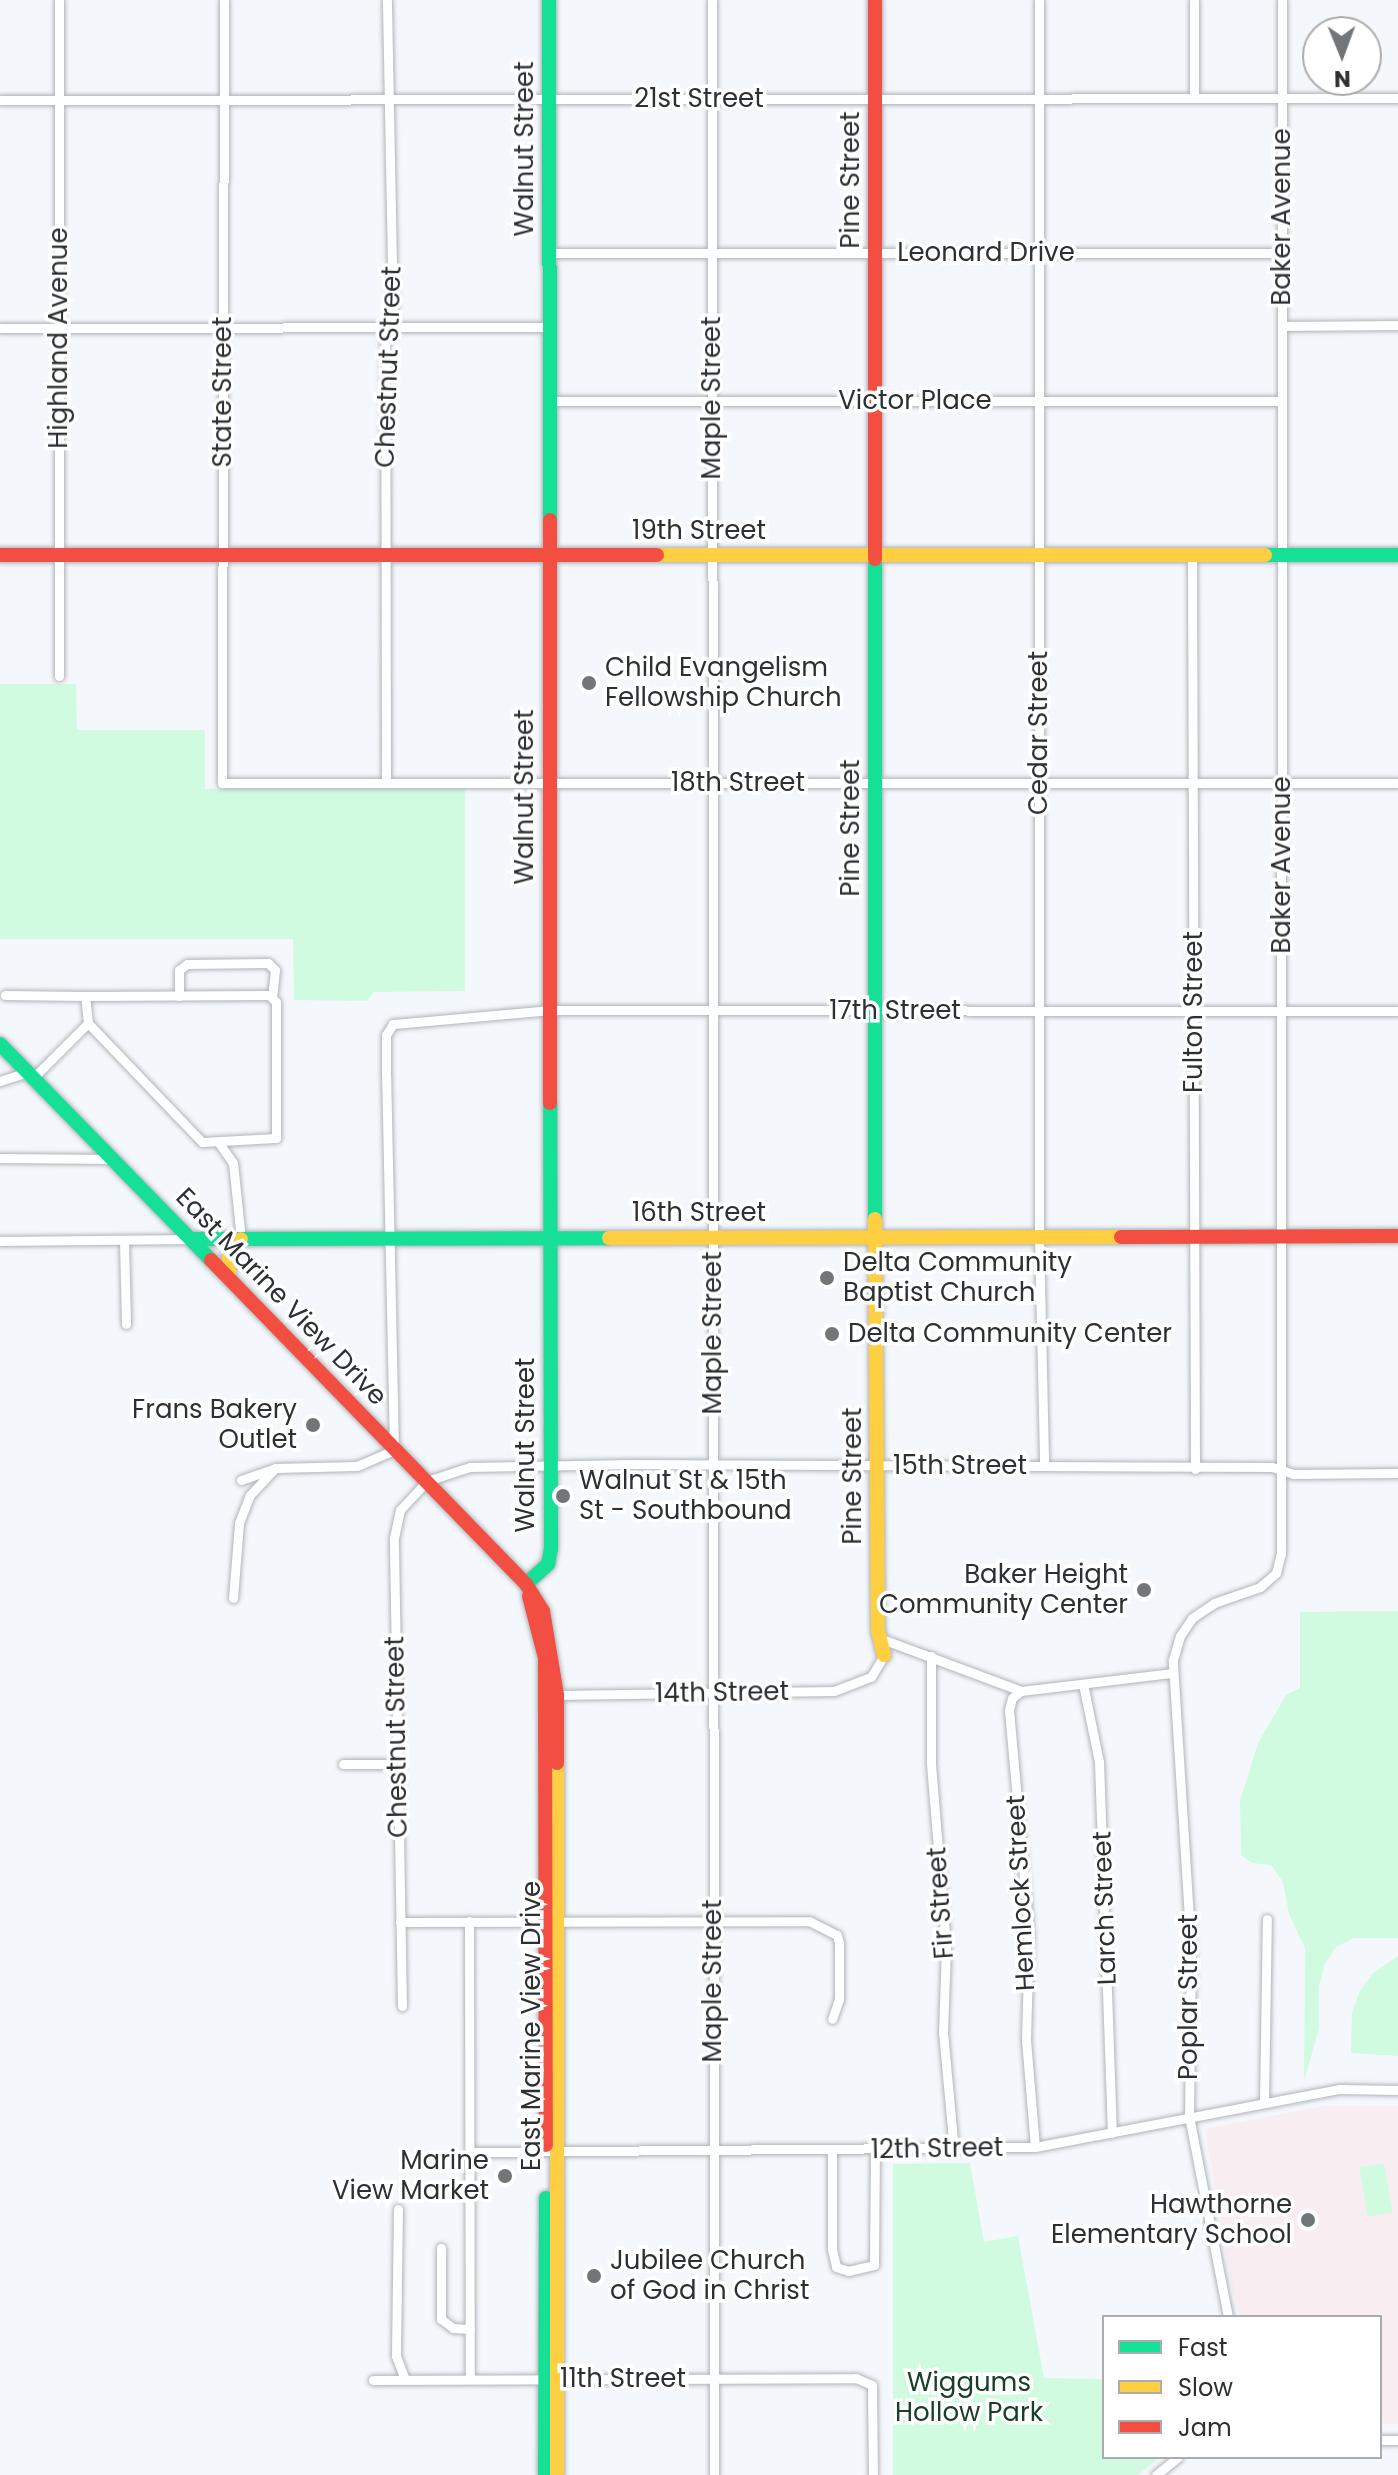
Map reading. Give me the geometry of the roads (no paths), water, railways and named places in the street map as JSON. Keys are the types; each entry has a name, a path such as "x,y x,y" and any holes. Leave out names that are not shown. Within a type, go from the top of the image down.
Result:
{"street":[{"name":"Highland Avenue","path":"59,0 59,676"},
{"name":"State Street","path":"222,783 224,0"},
{"name":"Chestnut Street","path":"386,783 388,326 393,317 387,0"},
{"name":"Walnut Street","path":"526,1584 548,1564 551,1549 549,0"},
{"name":"Maple Street","path":"712,0 714,2475"},
{"name":"Pine Street","path":"875,0 875,1237 877,1465 884,1655"},
{"name":"Cedar Street","path":"1039,0 1039,1237 1044,1466"},
{"path":"1194,0 1194,98"},
{"name":"Baker Avenue","path":"1173,1673 1175,1647 1192,1618 1214,1603 1260,1587 1276,1573 1283,1470 1282,0"},
{"name":"21st Street","path":"0,100 1398,98"},
{"name":"Leonard Drive","path":"549,253 1280,253"},
{"path":"1283,326 1398,325"},
{"path":"0,328 549,327"},
{"name":"Victor Place","path":"549,401 1282,401"},
{"name":"19th Street","path":"0,555 1398,555"},
{"name":"Fulton Street","path":"1192,555 1195,1469"},
{"name":"18th Street","path":"222,783 1398,783"},
{"path":"85,996 88,1023 202,1142 276,1138 272,997 275,970 268,963 187,964 179,970 179,996"},
{"path":"5,995 272,997"},
{"name":"17th Street","path":"389,1237 386,1035 393,1024 549,1010 1398,1011"},
{"path":"0,1081 30,1075 88,1023"},
{"name":"East Marine View Drive","path":"0,1044 196,1239 394,1450 526,1584 550,1631 551,2379 545,2475"},
{"path":"219,1143 233,1163 241,1239 229,1254 229,1276"},
{"path":"0,1158 113,1159"},
{"name":"16th Street","path":"0,1241 389,1237 1398,1236"},
{"path":"241,1480 275,1468 357,1466 394,1450 389,1237"},
{"path":"124,1242 126,1324"},
{"name":"15th Street","path":"427,1481 470,1467 713,1464 1398,1473"},
{"path":"233,1598 239,1523 250,1495 275,1468"},
{"name":"Chestnut Street","path":"402,2006 395,1526 400,1510 427,1481"},
{"path":"882,1639 1021,1691 1173,1673"},
{"name":"14th Street","path":"551,1695 713,1694 855,1686 871,1677 884,1655"},
{"name":"Fir Street","path":"931,1656 931,1764 946,1947 943,2032 954,2150"},
{"name":"Poplar Street","path":"1173,1673 1191,1950 1189,2117 1228,2315"},
{"name":"Larch Street","path":"1083,1684 1099,1762 1112,2133"},
{"name":"Hemlock Street","path":"1021,1691 1012,1698 1009,1710 1029,1932 1026,2040 1035,2147"},
{"path":"343,1764 398,1764"},
{"path":"1264,2102 1267,1919"},
{"path":"469,1921 470,2379"},
{"path":"400,1922 809,1921 837,1935 839,1999 832,2019"},
{"name":"12th Street","path":"471,2152 875,2152 1035,2147 1339,2089 1398,2090"},
{"path":"832,2151 832,2249 836,2267 848,2271 874,2265 875,2152"},
{"path":"398,2209 396,2356 405,2379"},
{"path":"441,2248 441,2319 453,2328 470,2329"},
{"name":"11th Street","path":"373,2380 856,2378 872,2385 873,2475"},
{"name":"East Marine View Drive","path":"551,2379 557,2475"},
{"path":"1156,2475 1176,2459"}],"place":[{"name":"Child Evangelism Fellowship Church","path":"589,683"},
{"name":"Delta Community Baptist Church","path":"827,1278"},
{"name":"Delta Community Center","path":"832,1334"},
{"name":"Frans Bakery Outlet","path":"313,1425"},
{"name":"Walnut St & 15th St - Southbound","path":"563,1496"},
{"name":"Baker Height Community Center","path":"1144,1590"},
{"name":"Marine View Market","path":"505,2176"},
{"name":"Hawthorne Elementary School","path":"1308,2220"},
{"name":"Jubilee Church of God in Christ","path":"594,2276"}],"park label":[{"name":"Wiggums Hollow Park","path":"969,2398"}]}
